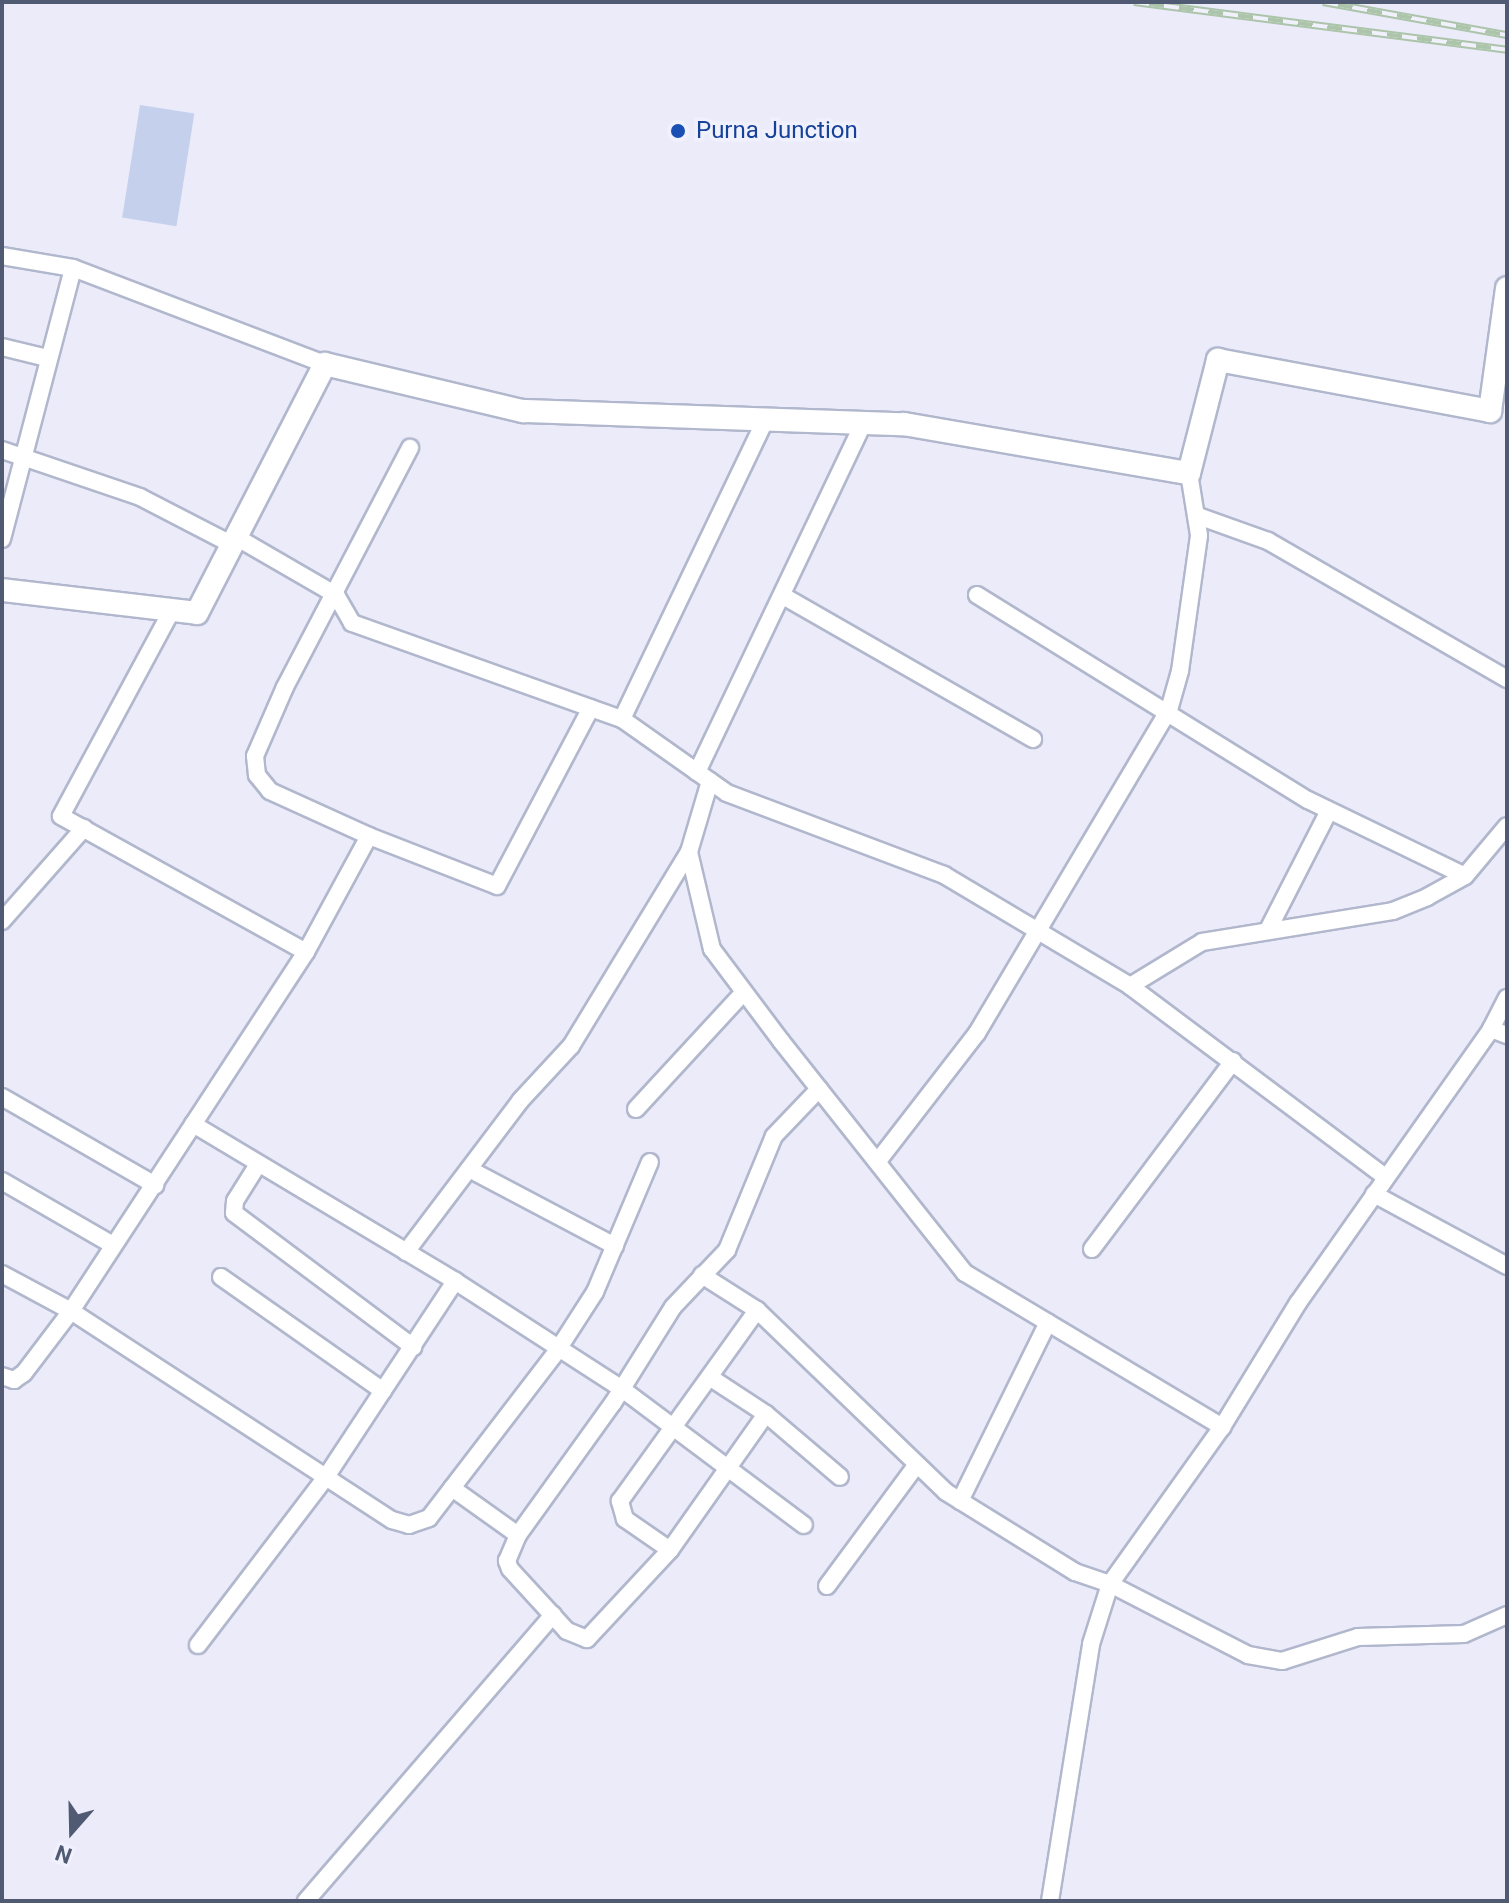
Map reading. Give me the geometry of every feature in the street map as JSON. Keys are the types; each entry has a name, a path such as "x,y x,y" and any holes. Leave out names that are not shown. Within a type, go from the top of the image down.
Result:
{"main road":[{"path":"2,590 197,613 325,364 523,411 904,424 1189,473 1218,360 1498,413 1507,288"}],"street":[{"path":"2,256 73,268 325,364"},
{"path":"2,539 73,268"},
{"path":"2,347 47,358"},
{"path":"622,719 766,419"},
{"path":"406,1252 520,1101 571,1046 689,852 704,777 864,422"},
{"path":"410,448 264,734 255,756 257,775 270,791 369,836 497,886 591,708"},
{"path":"2,450 140,497 234,540 336,595 352,623 622,719 727,793 944,875 1130,986 1384,1176"},
{"path":"878,1161 977,1033 1169,710 1180,671 1198,516 1189,473"},
{"path":"1198,516 1268,541 1507,679"},
{"path":"977,595 1169,710 1329,811 1465,876"},
{"path":"785,597 1033,739"},
{"path":"172,610 61,816 306,952"},
{"path":"1269,928 1329,811"},
{"path":"1130,986 1202,942 1269,928 1393,911 1465,876 1507,826"},
{"path":"2,921 84,828"},
{"path":"2,1376 14,1380 24,1373 71,1311 306,952 369,836"},
{"path":"689,852 712,949 965,1273 1222,1427"},
{"path":"636,1109 744,992"},
{"path":"1050,1901 1091,1644 1110,1584 1222,1427 1298,1303 1384,1176 1499,1032 1507,998"},
{"path":"1092,1249 1233,1061"},
{"path":"766,1414 670,1550 587,1639 567,1631 510,1569 507,1561 518,1535 622,1389 673,1307 733,1238 774,1136 819,1089"},
{"path":"4,1103 155,1185"},
{"path":"193,1124 257,1166 455,1281 557,1351 622,1389 804,1525"},
{"path":"2,1274 71,1311 326,1477 409,1525 429,1518 557,1351 595,1292 650,1162"},
{"path":"257,1166 235,1201 234,1213 413,1347"},
{"path":"469,1169 615,1246"},
{"path":"2,1181 113,1245"},
{"path":"1374,1194 1507,1266"},
{"path":"702,1275 757,1310 915,1467 960,1501 1075,1572 1110,1584 1268,1662 1358,1637 1464,1634 1507,1615"},
{"path":"221,1277 383,1391"},
{"path":"198,1645 326,1477 455,1281"},
{"path":"670,1550 625,1519 619,1508 757,1310"},
{"path":"960,1501 1048,1322"},
{"path":"711,1378 766,1414 840,1477"},
{"path":"827,1586 915,1467"},
{"path":"452,1488 518,1535"},
{"path":"306,1901 553,1615"}],"building":[{"path":"140,105 194,114 176,226 122,218"}],"railway":[{"path":"1134,2 1507,50"},
{"path":"1323,2 1507,35"}],"place":[{"name":"Purna Junction","path":"678,131"}]}
